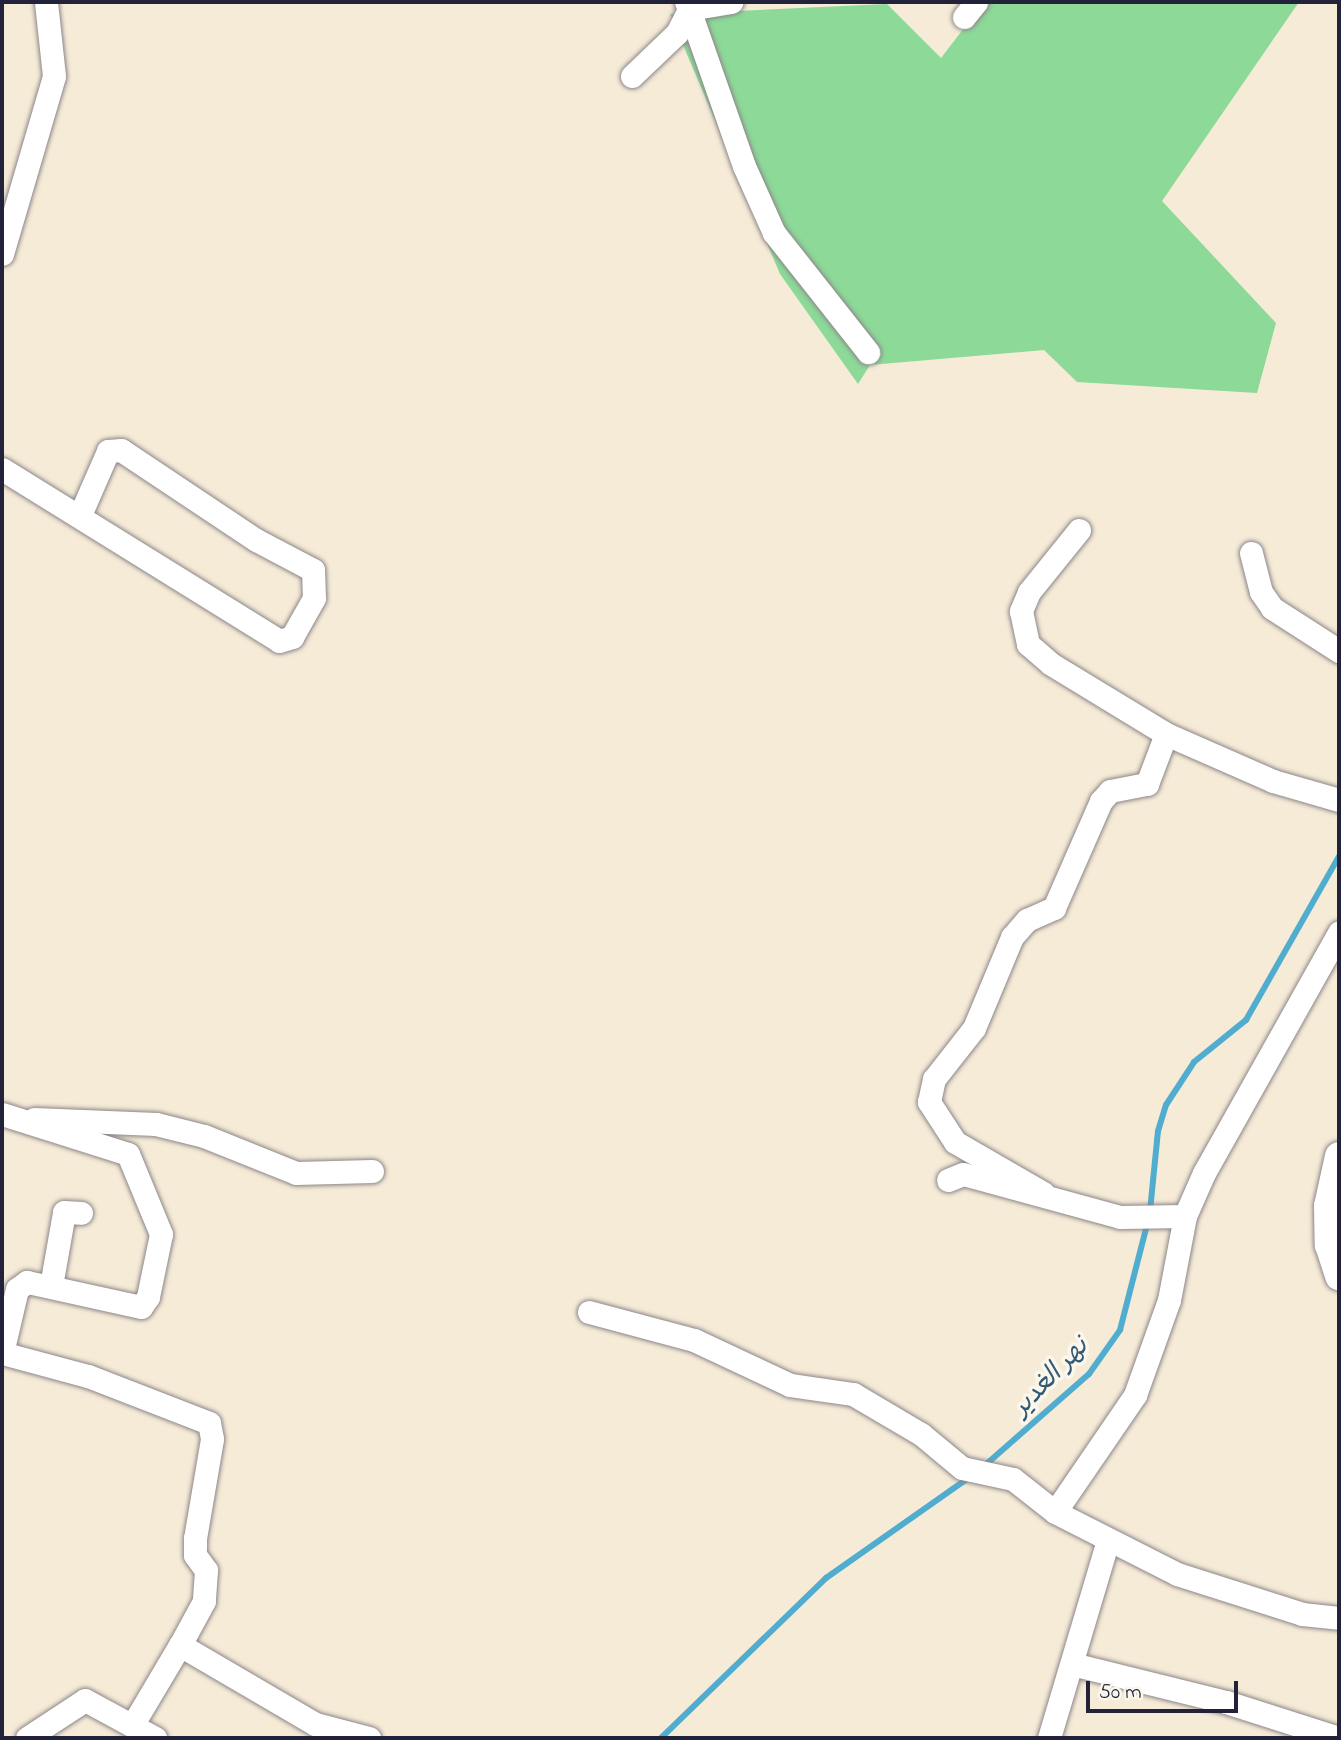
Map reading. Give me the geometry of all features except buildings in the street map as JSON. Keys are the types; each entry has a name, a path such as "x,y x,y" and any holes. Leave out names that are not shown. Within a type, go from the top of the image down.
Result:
{"street":[{"path":"2,254 54,76 46,2"},
{"path":"688,6 731,2"},
{"path":"632,76 677,33 688,6"},
{"path":"688,6 744,166 774,233 868,352"},
{"path":"2,469 279,641 292,637 314,598 313,570 256,540 121,450 108,451 80,515"},
{"path":"1079,530 1029,592 1021,611 1028,644 1051,664 1167,734 1273,780 1339,800"},
{"path":"1251,553 1261,592 1272,608 1339,651"},
{"path":"1044,1194 955,1142 929,1102 934,1079 974,1028 1012,937 1027,920 1054,908 1101,801 1110,791 1147,784 1167,734"},
{"path":"1055,1512 1135,1395 1169,1300 1175,1217 1260,1081 1339,932"},
{"path":"2,1114 31,1119 156,1124 204,1136 296,1173 372,1171"},
{"path":"31,1119 48,1132 128,1154 161,1234 148,1297 141,1307 27,1282 17,1289 2,1353 88,1376 209,1423 212,1439 195,1538 195,1555 206,1570 204,1601 133,1724"},
{"path":"1339,1156 1328,1206 1329,1245 1339,1276"},
{"path":"948,1180 964,1174 1140,1219 1175,1217"},
{"path":"51,1286 64,1212 81,1213"},
{"path":"589,1312 694,1340 790,1385 853,1394 921,1434 969,1470 1013,1479 1055,1512 1177,1574 1302,1614 1339,1618"},
{"path":"1049,1738 1108,1540"},
{"path":"180,1645 315,1724 369,1738"},
{"path":"1072,1664 1226,1702 1328,1736"},
{"path":"27,1738 85,1700 155,1738"}],"green space":[{"path":"984,2 1299,2 1162,201 1276,323 1257,393 1077,382 1044,350 870,365 858,384 780,274 670,14 887,4 941,58"}],"waterway":[{"name":"نهر الغدير","path":"1150,1211 1158,1131 1166,1105 1194,1062 1246,1020 1339,856"},
{"name":"نهر الغدير","path":"983,1467 1089,1374 1120,1330 1148,1221"},
{"name":"نهر الغدير","path":"661,1738 826,1578 971,1476"}]}
